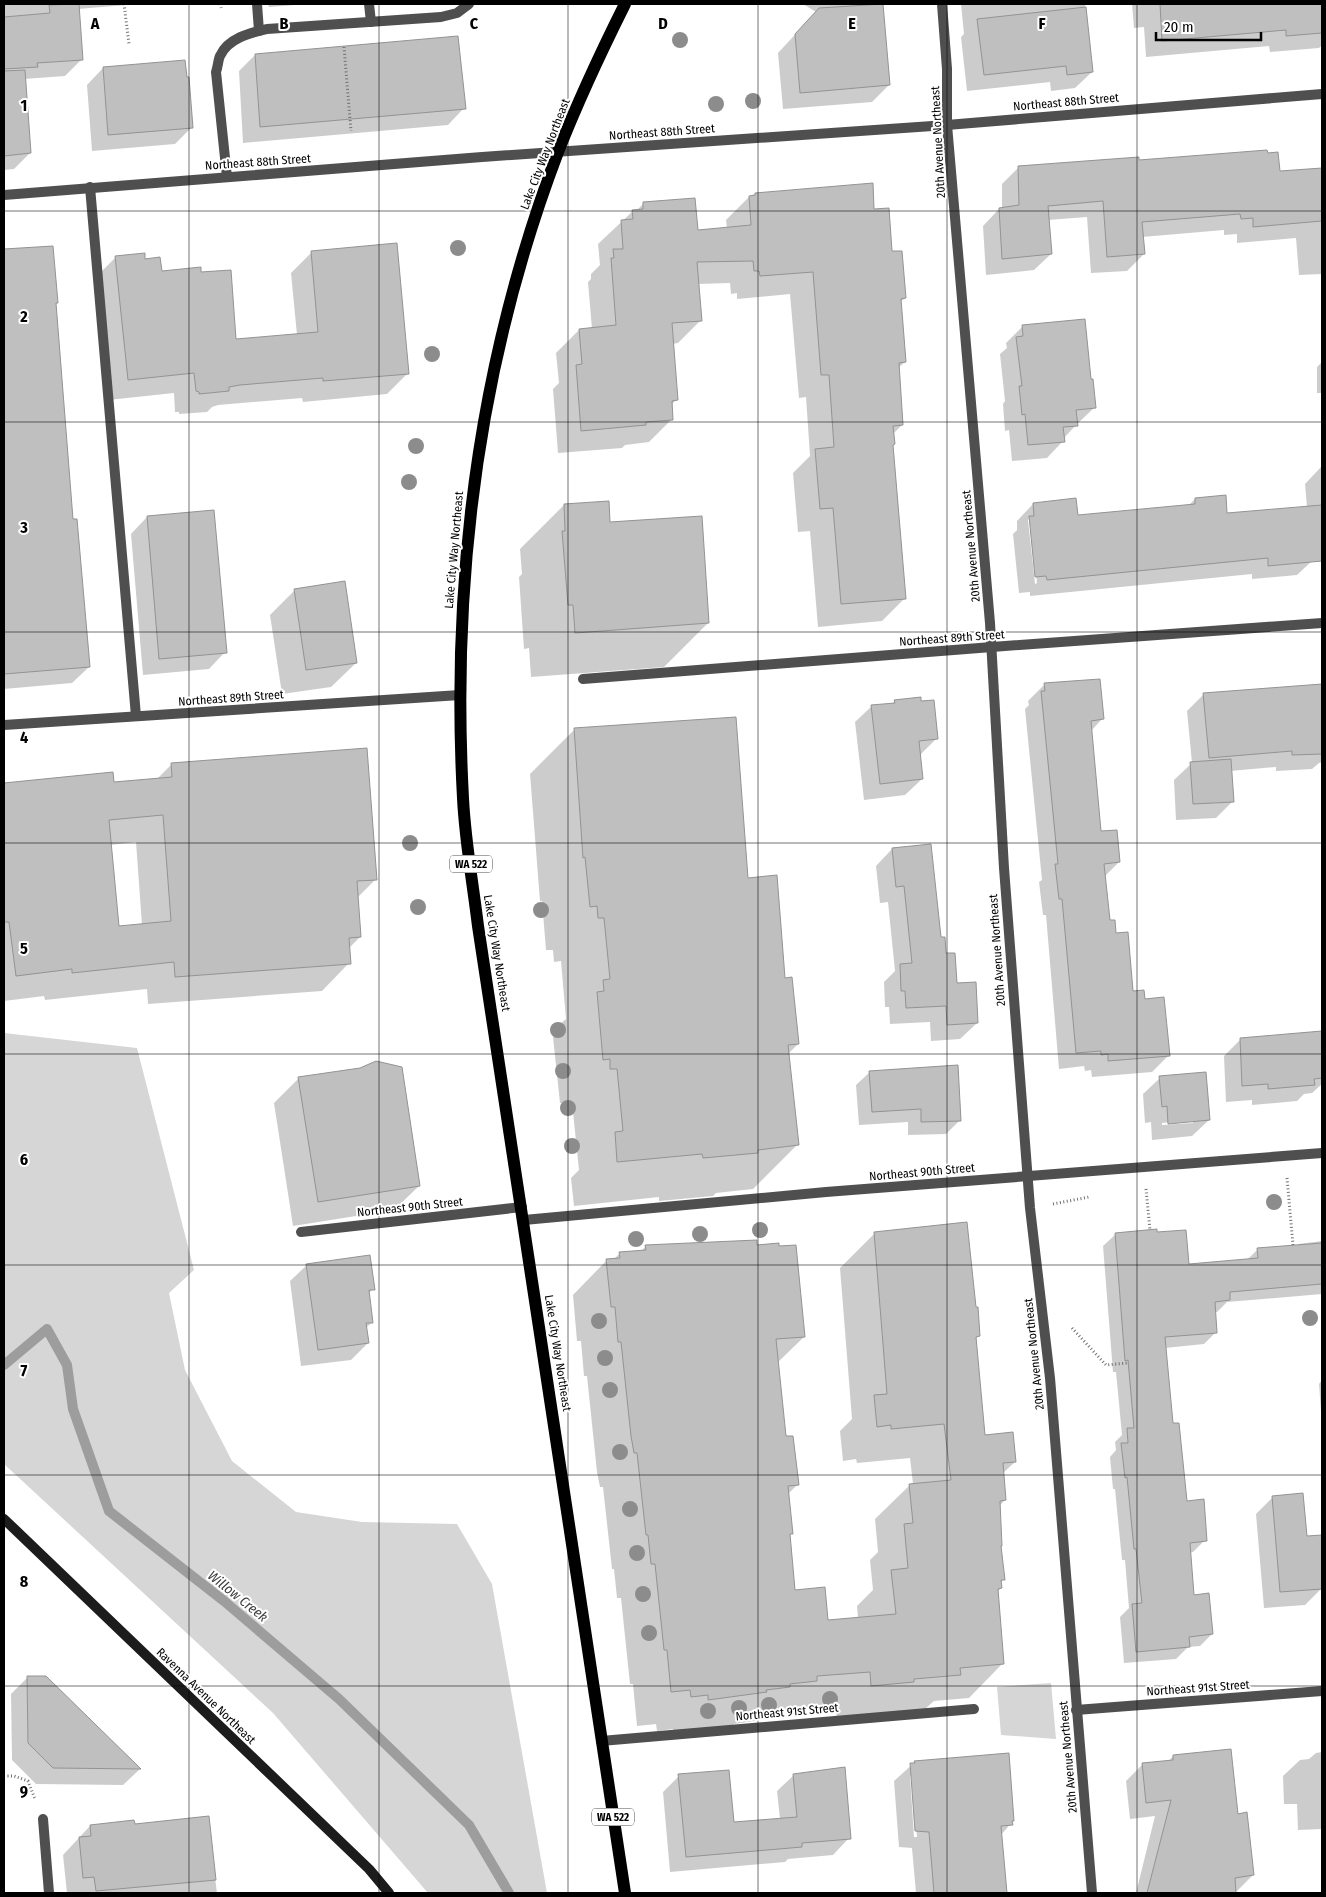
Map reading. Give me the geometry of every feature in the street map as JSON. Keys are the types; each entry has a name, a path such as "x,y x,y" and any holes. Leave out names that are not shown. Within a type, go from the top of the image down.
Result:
{"main road":[{"name":"Lake City Way Northeast","path":"625,4 594,67 558,152 528,239 508,310 485,411 470,510 463,581 460,695 463,801 478,926 625,1893"},
{"name":"Ravenna Avenue Northeast","path":"4,1519 368,1869 389,1893"}],"street":[{"path":"257,4 260,31"},
{"path":"369,4 371,22"},
{"path":"227,177 216,72 220,56 227,47 241,36 260,31 441,17 457,12 469,4"},
{"name":"20th Avenue Northeast","path":"942,4 947,69 947,125 992,647 1004,868 1030,1216 1050,1378 1092,1893"},
{"name":"Northeast 88th Street","path":"4,195 558,152 947,125 1322,94"},
{"path":"90,188 136,716"},
{"name":"Northeast 89th Street","path":"584,680 1322,623"},
{"name":"Northeast 89th Street","path":"4,725 460,695"},
{"name":"Northeast 90th Street","path":"301,1232 1322,1153"},
{"name":"Northeast 91st Street","path":"1076,1710 1322,1691"},
{"name":"Northeast 91st Street","path":"601,1741 974,1709"},
{"path":"43,1819 49,1893"}],"path":[{"path":"124,4 129,44"},
{"path":"343,42 351,131"},
{"path":"1146,1186 1150,1230"},
{"path":"1288,1190 1293,1245"},
{"path":"1072,1328 1106,1365 1128,1363"},
{"path":"4,1776 14,1776 28,1781 43,1819"}],"shaded area":[{"path":"4,1033 137,1048 194,1270 169,1293 185,1370 232,1461 296,1512 362,1522 457,1524 492,1584 547,1893 428,1893 273,1713 4,1464"},
{"path":"1051,1683 1056,1739 1001,1735 997,1687"}],"building":[{"path":"79,4 83,60 37,63 38,67 4,69 4,17 50,13 49,5"},
{"path":"883,4 890,85 800,93 795,34 819,8"},
{"path":"1160,4 1322,4 1322,33 1286,36 1286,30 1162,41"},
{"path":"1086,7 1093,72 1067,75 1066,66 984,75 977,19"},
{"path":"458,36 466,109 260,127 255,54"},
{"path":"185,60 187,77 189,77 193,128 108,135 103,67"},
{"path":"25,70 31,153 4,156 4,71"},
{"path":"1267,150 1268,153 1278,152 1280,171 1322,168 1322,221 1253,227 1253,218 1241,219 1240,214 1142,222 1145,254 1107,257 1103,201 1048,206 1052,254 1002,259 999,208 1019,205 1018,166 1139,157 1139,160"},
{"path":"873,183 874,209 889,208 892,251 902,251 906,298 901,299 906,362 899,363 903,425 893,426 895,444 893,445 906,599 841,604 833,508 820,509 815,449 834,447 829,375 821,375 813,272 760,276 759,271 754,271 753,261 697,262 702,321 672,323 678,400 672,401 673,420 646,422 646,425 581,431 576,365 582,364 579,329 616,325 611,258 614,258 613,249 623,249 621,220 633,219 632,210 643,209 643,202 695,198 698,230 751,225 749,196 755,195 755,193"},
{"path":"397,243 409,374 323,381 323,378 240,385 229,387 229,391 199,394 196,391 194,373 128,380 115,256 145,253 145,259 160,257 162,271 201,267 201,272 231,270 236,339 318,332 311,251"},
{"path":"53,246 73,519 77,519 90,667 4,674 4,249"},
{"path":"1085,319 1096,408 1076,410 1078,426 1063,427 1065,442 1028,445 1025,414 1022,415 1019,386 1022,386 1016,337 1023,336 1022,325"},
{"path":"1226,495 1227,513 1322,505 1322,561 1268,566 1268,558 1047,580 1046,576 1035,577 1029,516 1034,516 1033,503 1076,498 1078,515 1195,504 1195,498"},
{"path":"609,501 610,522 702,516 709,623 575,633 573,605 568,605 562,531 565,531 564,504"},
{"path":"214,510 227,653 159,659 147,516"},
{"path":"345,581 357,663 306,670 294,589"},
{"path":"1100,679 1104,719 1091,721 1101,831 1117,830 1120,862 1104,864 1110,920 1115,920 1116,933 1128,932 1133,991 1144,990 1145,999 1164,997 1170,1056 1108,1061 1108,1054 1101,1055 1101,1051 1076,1053 1062,899 1059,899 1055,864 1058,864 1041,691 1045,691 1044,683"},
{"path":"1322,684 1322,754 1292,755 1292,751 1209,758 1203,693"},
{"path":"921,697 921,701 934,700 938,739 919,741 923,779 880,784 871,705 895,703 894,700"},
{"path":"736,717 748,878 777,875 785,978 792,977 799,1044 788,1045 799,1145 758,1150 758,1153 703,1158 702,1154 617,1162 615,1132 623,1131 617,1069 610,1069 610,1059 603,1060 597,992 604,991 603,980 610,979 604,918 598,918 597,906 590,907 585,857 583,858 574,728"},
{"path":"367,748 377,880 357,881 361,937 349,938 351,964 175,977 174,962 72,973 72,969 16,976 9,922 4,922 4,783 113,772 114,782 172,777 171,763","holes":["163,815 171,921 119,926 109,820"]},
{"path":"1231,759 1234,802 1193,804 1190,762"},
{"path":"931,844 941,937 945,937 946,953 955,953 957,983 976,982 978,1023 947,1025 946,1006 906,1008 905,991 901,991 900,964 912,963 904,886 896,887 892,848"},
{"path":"1322,1031 1322,1078 1314,1079 1315,1085 1268,1089 1268,1084 1242,1086 1240,1038"},
{"path":"376,1061 402,1067 420,1186 318,1202 298,1077 360,1068"},
{"path":"958,1065 961,1121 921,1122 921,1109 872,1112 869,1071"},
{"path":"1206,1072 1210,1120 1168,1124 1167,1106 1162,1107 1159,1076"},
{"path":"967,1222 976,1307 978,1307 980,1336 976,1337 985,1435 1013,1432 1016,1462 1003,1463 1006,1500 1000,1501 1001,1546 1005,1580 1001,1580 1002,1588 998,1589 1004,1664 960,1668 961,1675 914,1679 914,1682 871,1686 870,1672 817,1676 817,1681 790,1684 790,1687 708,1700 708,1695 691,1697 690,1690 671,1692 667,1650 664,1650 655,1564 651,1564 648,1535 646,1535 637,1453 634,1453 631,1436 621,1342 618,1342 615,1307 611,1307 606,1259 620,1258 619,1252 646,1250 645,1245 757,1240 757,1245 779,1243 779,1246 796,1245 805,1337 776,1339 786,1436 793,1436 799,1485 788,1486 793,1534 790,1534 795,1590 825,1587 828,1620 896,1614 891,1570 908,1568 904,1524 913,1523 909,1484 951,1480 944,1424 891,1429 891,1425 877,1427 874,1395 887,1394 874,1232"},
{"path":"1157,1229 1157,1232 1186,1230 1189,1264 1258,1258 1257,1248 1322,1243 1322,1284 1230,1292 1230,1300 1215,1302 1217,1333 1165,1337 1173,1423 1179,1423 1187,1501 1204,1499 1207,1541 1190,1543 1194,1595 1209,1593 1213,1634 1189,1637 1190,1647 1136,1652 1132,1604 1142,1603 1136,1549 1134,1549 1127,1477 1125,1478 1121,1443 1128,1443 1127,1428 1134,1428 1128,1360 1125,1361 1115,1233"},
{"path":"370,1255 375,1290 369,1290 373,1323 366,1323 369,1343 318,1350 306,1264"},
{"path":"1303,1493 1307,1536 1322,1535 1322,1589 1280,1592 1272,1496"},
{"path":"27,1676 46,1676 141,1769 53,1768 28,1743"},
{"path":"1231,1749 1238,1814 1247,1812 1254,1875 1235,1878 1236,1893 1147,1893 1171,1800 1146,1803 1142,1763 1173,1760 1173,1755"},
{"path":"1009,1753 1014,1821 1012,1821 1013,1825 1001,1826 1007,1893 934,1893 929,1832 915,1831 910,1763 915,1763 914,1761"},
{"path":"845,1767 851,1839 802,1843 802,1847 686,1857 678,1774 729,1770 734,1822 797,1817 793,1774"},
{"path":"209,1816 216,1880 96,1891 94,1877 83,1878 79,1837 91,1836 90,1825 134,1820 135,1824"}],"waterway":[{"name":"Willow Creek","path":"4,1365 47,1329 67,1365 73,1409 109,1511 224,1601 339,1699 469,1825 509,1893"}]}
